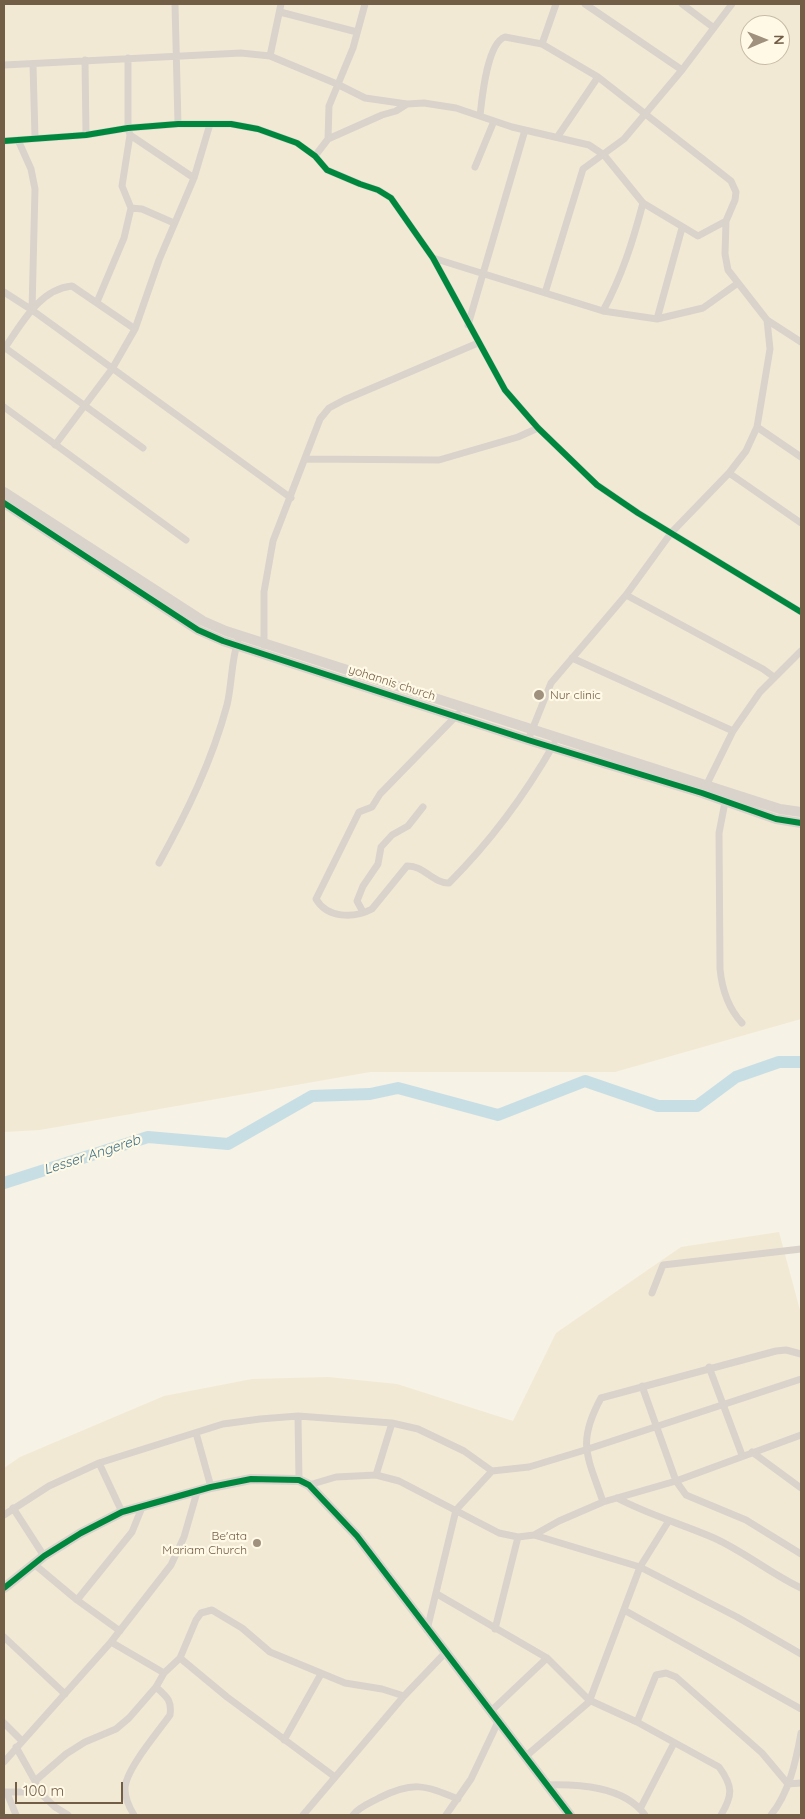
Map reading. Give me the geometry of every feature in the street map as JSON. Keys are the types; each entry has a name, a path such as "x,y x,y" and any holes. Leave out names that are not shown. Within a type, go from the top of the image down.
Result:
{"street":[{"path":"175,4 178,124"},
{"path":"270,56 281,4"},
{"path":"328,139 329,106 337,84 346,68 365,4"},
{"path":"542,44 556,4"},
{"path":"585,4 682,70"},
{"path":"682,4 714,28"},
{"path":"545,293 583,169 624,139 647,114 732,4"},
{"path":"280,12 357,32"},
{"path":"480,116 492,50 500,39 505,37 542,44 598,77 731,181 736,192 736,200 726,221 724,254 728,270 767,320 801,342"},
{"path":"4,65 241,53 270,56 337,84 364,98 407,104 424,103 456,108 525,130 558,136 589,145 604,155 643,203 682,228 698,236 726,221"},
{"path":"97,302 124,238 132,208 122,186 129,131 128,58"},
{"path":"85,60 86,135"},
{"path":"33,65 35,137"},
{"path":"558,136 598,77"},
{"path":"315,156 328,139 382,115 396,111 407,104"},
{"path":"475,167 494,121"},
{"path":"4,141 35,137 129,131 178,124 231,124 258,129 297,143 315,156 327,170 378,190 391,198 433,258 505,390 538,428 597,485 671,533 801,612"},
{"path":"55,445 112,369 135,329 174,223 194,178 210,124"},
{"path":"468,324 525,130"},
{"path":"129,131 194,178"},
{"path":"18,140 31,169 35,189 32,310"},
{"path":"603,311 615,289 630,250 643,203"},
{"path":"132,208 142,209 174,223"},
{"path":"657,319 682,228"},
{"path":"433,258 603,311 657,319 703,308 738,283"},
{"path":"135,329 72,286 60,287 42,298 4,348 143,448"},
{"path":"4,292 32,310 291,498"},
{"path":"528,740 551,683 626,596 671,533 729,473 746,451 757,427 770,348 767,320"},
{"path":"264,649 264,592 272,549 320,419 329,408 478,343"},
{"path":"4,407 186,540"},
{"path":"757,427 801,457"},
{"path":"305,459 438,460 518,437 538,428"},
{"path":"729,473 801,523"},
{"path":"5,500 238,641 459,711 558,737 726,796 801,812"},
{"path":"626,596 774,677"},
{"path":"159,862 189,810 213,748 228,702 238,641"},
{"path":"704,789 733,731 760,692 801,651"},
{"path":"572,658 733,731"},
{"path":"459,711 528,740 704,789"},
{"path":"459,711 380,794 372,807 359,812 316,899 321,908 339,915 372,909 407,866 419,868 444,883 449,883 480,851 526,792 558,737"},
{"path":"726,796 776,819 801,823"},
{"path":"726,796 719,833 722,986 732,1010 742,1023"},
{"path":"363,912 357,901 363,886 378,864 381,847 392,835 408,826 423,807"},
{"path":"652,1293 663,1265 801,1249"},
{"path":"603,1502 585,1450 587,1430 601,1398 709,1367 776,1351 786,1350 801,1354"},
{"path":"709,1367 742,1455"},
{"path":"427,1630 456,1510 492,1471 529,1466 585,1450 801,1379"},
{"path":"642,1386 676,1481 686,1495 746,1520 801,1554"},
{"path":"4,1515 49,1486 98,1463 223,1424 298,1416 392,1423 418,1429 464,1451 492,1471"},
{"path":"298,1416 299,1480"},
{"path":"376,1475 392,1423"},
{"path":"196,1433 211,1487"},
{"path":"309,1485 336,1477 376,1475 399,1481 499,1533 518,1537 534,1535 559,1521 603,1502 676,1481 742,1455 801,1435"},
{"path":"752,1452 801,1488"},
{"path":"98,1463 122,1512"},
{"path":"4,1588 44,1556 81,1533 122,1512 211,1487 252,1479 299,1480 309,1485 357,1536 570,1815"},
{"path":"4,1762 111,1642 171,1565 184,1537 198,1492"},
{"path":"617,1498 668,1522 712,1538 739,1551 784,1580 801,1588"},
{"path":"77,1600 132,1532 143,1505"},
{"path":"13,1508 44,1556"},
{"path":"525,1756 589,1700 640,1567 668,1522"},
{"path":"534,1535 640,1567 737,1617 801,1654"},
{"path":"495,1628 518,1537"},
{"path":"34,1564 77,1600 120,1631"},
{"path":"437,1594 547,1658 589,1700 637,1722 719,1767 728,1779 730,1792 728,1803 721,1815"},
{"path":"35,1781 78,1746 116,1729 129,1718 156,1687 164,1673 180,1658 196,1620 201,1613 212,1610 242,1628 270,1652 345,1683 382,1689 404,1696"},
{"path":"624,1610 801,1709"},
{"path":"4,1637 65,1694"},
{"path":"111,1642 164,1673"},
{"path":"303,1815 404,1696 446,1652"},
{"path":"180,1658 284,1740 335,1777"},
{"path":"490,1712 547,1658"},
{"path":"637,1722 656,1675 666,1673 676,1677 762,1753 788,1784"},
{"path":"284,1740 321,1674"},
{"path":"134,1815 127,1803 125,1788 130,1773 170,1715 172,1704 156,1687"},
{"path":"446,1815 471,1779 498,1722"},
{"path":"4,1723 22,1741"},
{"path":"771,1815 779,1806 788,1784 801,1733"},
{"path":"546,1785 572,1784 594,1788 620,1796 643,1812 674,1742"},
{"path":"16,1748 35,1781 39,1792 55,1807 68,1815"},
{"path":"788,1784 801,1783"},
{"path":"353,1815 368,1804 397,1789 413,1785 437,1790 458,1799"},
{"path":"16,1815 5,1793 39,1792"}],"shaded area":[{"path":"4,4 801,4 801,1019 615,1072 370,1072 40,1130 4,1132"},
{"path":"779,1232 801,1314 801,1815 4,1815 4,1468 20,1457 164,1396 252,1379 328,1377 397,1384 513,1421 556,1333 681,1247"}],"waterway":[{"name":"Lesser Angereb","path":"4,1183 148,1137 228,1144 312,1096 370,1094 398,1088 498,1115 585,1081 658,1106 697,1106 736,1077 779,1062 801,1062"}],"cycle path":[{"path":"4,141 86,135 128,128 178,124 231,124 258,129 297,143 315,156 327,170 378,190 391,198 433,258 505,390 538,428 597,485 638,513 801,612"},
{"name":"yohannis church","path":"4,503 198,630 223,641 528,740 702,793 776,819 801,823"},
{"path":"4,1588 44,1556 81,1533 122,1512 211,1487 251,1479 299,1480 309,1485 357,1536 570,1815"}],"place":[{"name":"Nur clinic","path":"539,695"},
{"name":"Be'ata Mariam Church","path":"257,1543"}]}
